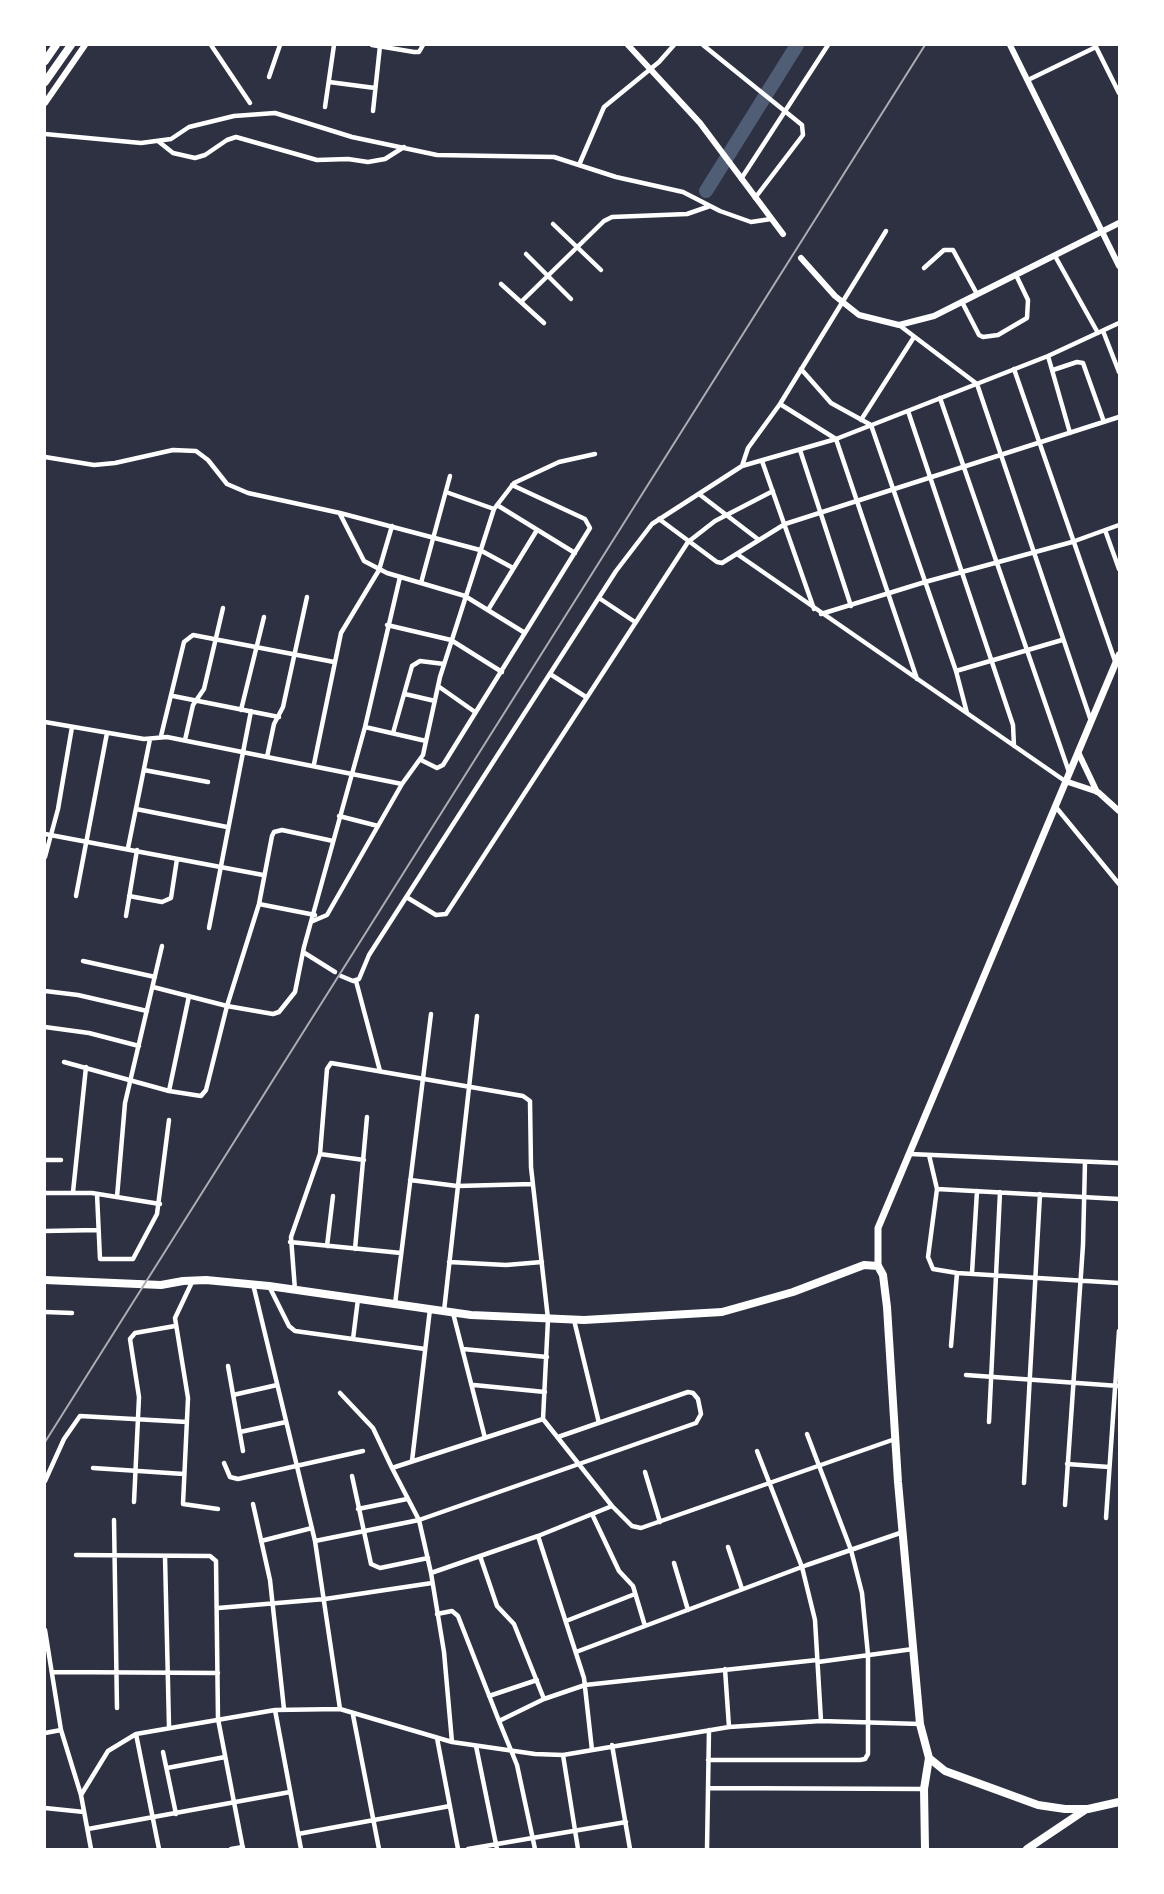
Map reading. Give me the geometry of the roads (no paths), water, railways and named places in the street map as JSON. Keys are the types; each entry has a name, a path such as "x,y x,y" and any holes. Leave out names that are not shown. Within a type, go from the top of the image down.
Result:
{"main road":[{"path":"45,61 56,45"},
{"path":"45,82 70,45"},
{"path":"925,1849 924,1790 929,1758 920,1724 887,1307 883,1275 878,1266 878,1228 1117,658"},
{"path":"45,1280 161,1285 194,1280 253,1284 444,1311 574,1320 722,1312 793,1292 864,1265 878,1266"},
{"path":"929,1758 945,1771 1038,1805 1065,1809 1088,1809 1119,1802"},
{"path":"1027,1849 1088,1809"}],"street":[{"path":"45,103 86,45"},
{"path":"212,45 250,103"},
{"path":"269,77 280,45"},
{"path":"325,107 334,45"},
{"path":"372,45 414,52 419,52 423,45"},
{"path":"628,45 700,123 783,234"},
{"path":"579,165 604,107 659,62 674,45"},
{"path":"703,45 802,125 803,135 755,198"},
{"path":"741,179 784,109 828,45"},
{"path":"1010,45 1119,266"},
{"path":"373,111 380,46"},
{"path":"1028,81 1097,46 1119,93"},
{"path":"328,82 375,88"},
{"path":"45,134 129,143 158,141 171,139 195,125 234,116 275,113 320,125 346,135 444,155 547,155 683,192 710,206 751,222 771,219"},
{"path":"158,141 173,153 195,158 205,155 227,140 236,137 317,160 348,159 369,162 385,159 404,147"},
{"path":"521,302 577,247 612,217 687,214 710,206"},
{"path":"801,258 842,303 869,320 899,325 934,316 1119,223"},
{"path":"553,224 601,270"},
{"path":"742,466 748,448 780,404 886,231"},
{"path":"924,268 944,250 953,250 977,294"},
{"path":"526,254 571,299"},
{"path":"1055,256 1100,332 1119,372"},
{"path":"962,302 979,335 983,337 998,335 1027,318 1028,300 1016,275"},
{"path":"501,284 544,323"},
{"path":"380,1071 358,980 369,955 408,898 616,571 659,519 742,466 836,439 1048,356 1119,323"},
{"path":"899,325 977,384 1091,721"},
{"path":"861,420 914,337"},
{"path":"1048,356 1070,433"},
{"path":"1053,370 1077,362 1083,363 1104,422"},
{"path":"801,369 831,403 871,425 956,671 967,713"},
{"path":"1014,369 1072,542 1117,658"},
{"path":"940,398 995,564 1069,772"},
{"path":"780,404 836,439 917,679"},
{"path":"908,411 1014,729 1014,746"},
{"path":"659,519 717,562 726,561 785,524 857,503 1119,417"},
{"path":"45,457 94,465 115,463 180,449 196,451 208,460 227,484 248,493 340,513 480,550 513,568"},
{"path":"800,450 851,606"},
{"path":"259,904 314,918 327,915 402,784 421,760 451,640 496,507 512,485 552,465 594,454"},
{"path":"762,460 814,609"},
{"path":"421,584 450,476"},
{"path":"421,760 437,768 443,765 588,532 589,521 512,485"},
{"path":"408,898 436,915 446,914 688,542 728,514 773,491"},
{"path":"446,492 496,507 575,553"},
{"path":"699,494 759,540"},
{"path":"340,513 362,559 379,570 465,596 525,633"},
{"path":"821,615 925,582 1072,542 1119,525"},
{"path":"314,764 334,662 343,629 379,570 392,526"},
{"path":"488,610 537,530"},
{"path":"1105,530 1119,569"},
{"path":"737,554 821,615 1065,781 1098,792"},
{"path":"153,987 227,1006 273,1014 279,1012 295,992 303,952 365,727 400,577"},
{"path":"267,757 273,729 285,703 307,597"},
{"path":"599,598 635,622"},
{"path":"185,740 196,701 204,689 223,608"},
{"path":"241,710 264,617"},
{"path":"387,625 451,640 502,672"},
{"path":"161,736 184,642 193,635 334,662"},
{"path":"956,671 1062,640"},
{"path":"393,733 412,666 416,662 444,664"},
{"path":"550,674 586,697"},
{"path":"438,686 475,712"},
{"path":"405,694 435,701"},
{"path":"172,696 279,717"},
{"path":"209,928 251,711"},
{"path":"45,722 107,733 150,738 161,736 185,740 314,764 402,784"},
{"path":"45,857 72,727"},
{"path":"365,727 426,741"},
{"path":"76,896 107,733"},
{"path":"128,848 150,738"},
{"path":"1078,752 1098,792 1119,811"},
{"path":"144,770 208,782"},
{"path":"1055,806 1119,884"},
{"path":"136,809 227,827"},
{"path":"339,816 378,826"},
{"path":"64,1062 169,1091 197,1097 205,1094 227,1006 259,904 272,836 277,830 333,841"},
{"path":"48,834 263,875"},
{"path":"126,916 137,850"},
{"path":"129,896 168,901 174,893 177,859"},
{"path":"117,1197 122,1124 129,1080 162,946"},
{"path":"303,952 335,972"},
{"path":"83,961 155,977"},
{"path":"341,976 358,980"},
{"path":"45,991 78,995 147,1011"},
{"path":"169,1091 189,996"},
{"path":"395,1304 431,1014"},
{"path":"444,1311 477,1016"},
{"path":"45,1027 89,1032 139,1046"},
{"path":"295,1290 290,1242 320,1154 329,1065 335,1062 523,1096 530,1101 533,1184 548,1319 543,1419 612,1506 636,1528 660,1522 896,1439"},
{"path":"73,1192 86,1067"},
{"path":"355,1249 367,1117"},
{"path":"97,1194 100,1259 133,1258 156,1219 160,1204 169,1120"},
{"path":"320,1154 364,1160"},
{"path":"910,1154 1119,1163"},
{"path":"929,1155 937,1189 929,1263 940,1271 1119,1282"},
{"path":"45,1160 61,1160"},
{"path":"1065,1505 1081,1280 1085,1162"},
{"path":"410,1180 457,1186 533,1184"},
{"path":"937,1189 1119,1198"},
{"path":"972,1273 977,1191"},
{"path":"989,1422 1000,1192"},
{"path":"45,1193 97,1194 160,1204"},
{"path":"1024,1483 1040,1194"},
{"path":"327,1246 333,1196"},
{"path":"45,1231 98,1230"},
{"path":"290,1242 401,1253"},
{"path":"449,1262 506,1265 542,1262"},
{"path":"951,1346 957,1273"},
{"path":"194,1280 177,1311 175,1326 188,1398 183,1504 218,1509"},
{"path":"253,1284 315,1541 340,1709"},
{"path":"269,1286 291,1329 425,1349"},
{"path":"353,1339 358,1299"},
{"path":"412,1461 430,1309"},
{"path":"45,1312 72,1313"},
{"path":"453,1312 474,1385 485,1438"},
{"path":"574,1320 599,1423"},
{"path":"134,1502 140,1397 131,1336 175,1326"},
{"path":"1106,1518 1119,1331"},
{"path":"464,1349 547,1357"},
{"path":"228,1366 243,1451"},
{"path":"966,1375 1117,1385"},
{"path":"233,1395 278,1385"},
{"path":"474,1385 545,1392"},
{"path":"315,1541 419,1520 696,1423 701,1414 696,1395 688,1392 558,1437"},
{"path":"340,1393 373,1428 419,1520 431,1573 444,1652 452,1742"},
{"path":"45,1481 64,1439 80,1416 187,1422"},
{"path":"392,1468 543,1419"},
{"path":"240,1432 286,1422"},
{"path":"708,1760 860,1760 865,1759 869,1749 868,1655 862,1593 850,1550 807,1434"},
{"path":"224,1463 230,1477 238,1479 363,1451"},
{"path":"757,1451 802,1567 815,1620 821,1721"},
{"path":"1067,1464 1109,1467"},
{"path":"93,1468 184,1474"},
{"path":"645,1473 660,1522"},
{"path":"352,1476 362,1532 374,1567 428,1558"},
{"path":"358,1509 407,1499"},
{"path":"253,1504 272,1603 284,1709"},
{"path":"431,1573 538,1536 612,1506"},
{"path":"592,1514 619,1571 630,1581 645,1626"},
{"path":"114,1520 117,1708"},
{"path":"261,1541 312,1528"},
{"path":"576,1652 802,1567 904,1532"},
{"path":"538,1536 585,1685 592,1750"},
{"path":"728,1547 742,1589"},
{"path":"76,1555 214,1558 218,1608 218,1719 243,1848 231,1849"},
{"path":"165,1556 169,1726"},
{"path":"480,1556 496,1606 514,1624 544,1698"},
{"path":"674,1563 688,1610"},
{"path":"218,1608 325,1599 432,1583"},
{"path":"566,1621 635,1594"},
{"path":"437,1614 452,1611 458,1616 512,1751 535,1849"},
{"path":"45,1630 61,1730 81,1795 91,1849"},
{"path":"499,1721 544,1698 585,1685 818,1661 915,1648"},
{"path":"725,1669 729,1727"},
{"path":"52,1672 218,1674"},
{"path":"489,1696 537,1680"},
{"path":"81,1795 108,1751 136,1734 169,1726 284,1709 340,1709 452,1742 512,1751 563,1755 729,1727 821,1721 920,1724"},
{"path":"275,1710 301,1849"},
{"path":"353,1714 379,1849"},
{"path":"45,1733 61,1730"},
{"path":"708,1849 709,1730"},
{"path":"136,1734 159,1849"},
{"path":"437,1738 458,1849"},
{"path":"612,1745 630,1849"},
{"path":"476,1746 497,1846"},
{"path":"163,1752 176,1814"},
{"path":"563,1755 578,1849"},
{"path":"167,1768 225,1757"},
{"path":"708,1788 924,1790"},
{"path":"88,1829 153,1819 290,1792"},
{"path":"298,1834 374,1822 450,1806"},
{"path":"45,1808 84,1812"},
{"path":"468,1849 497,1846 575,1829 626,1822"}],"waterway":[{"path":"706,191 797,45"}],"railway":[{"path":"45,1442 925,45"}]}
